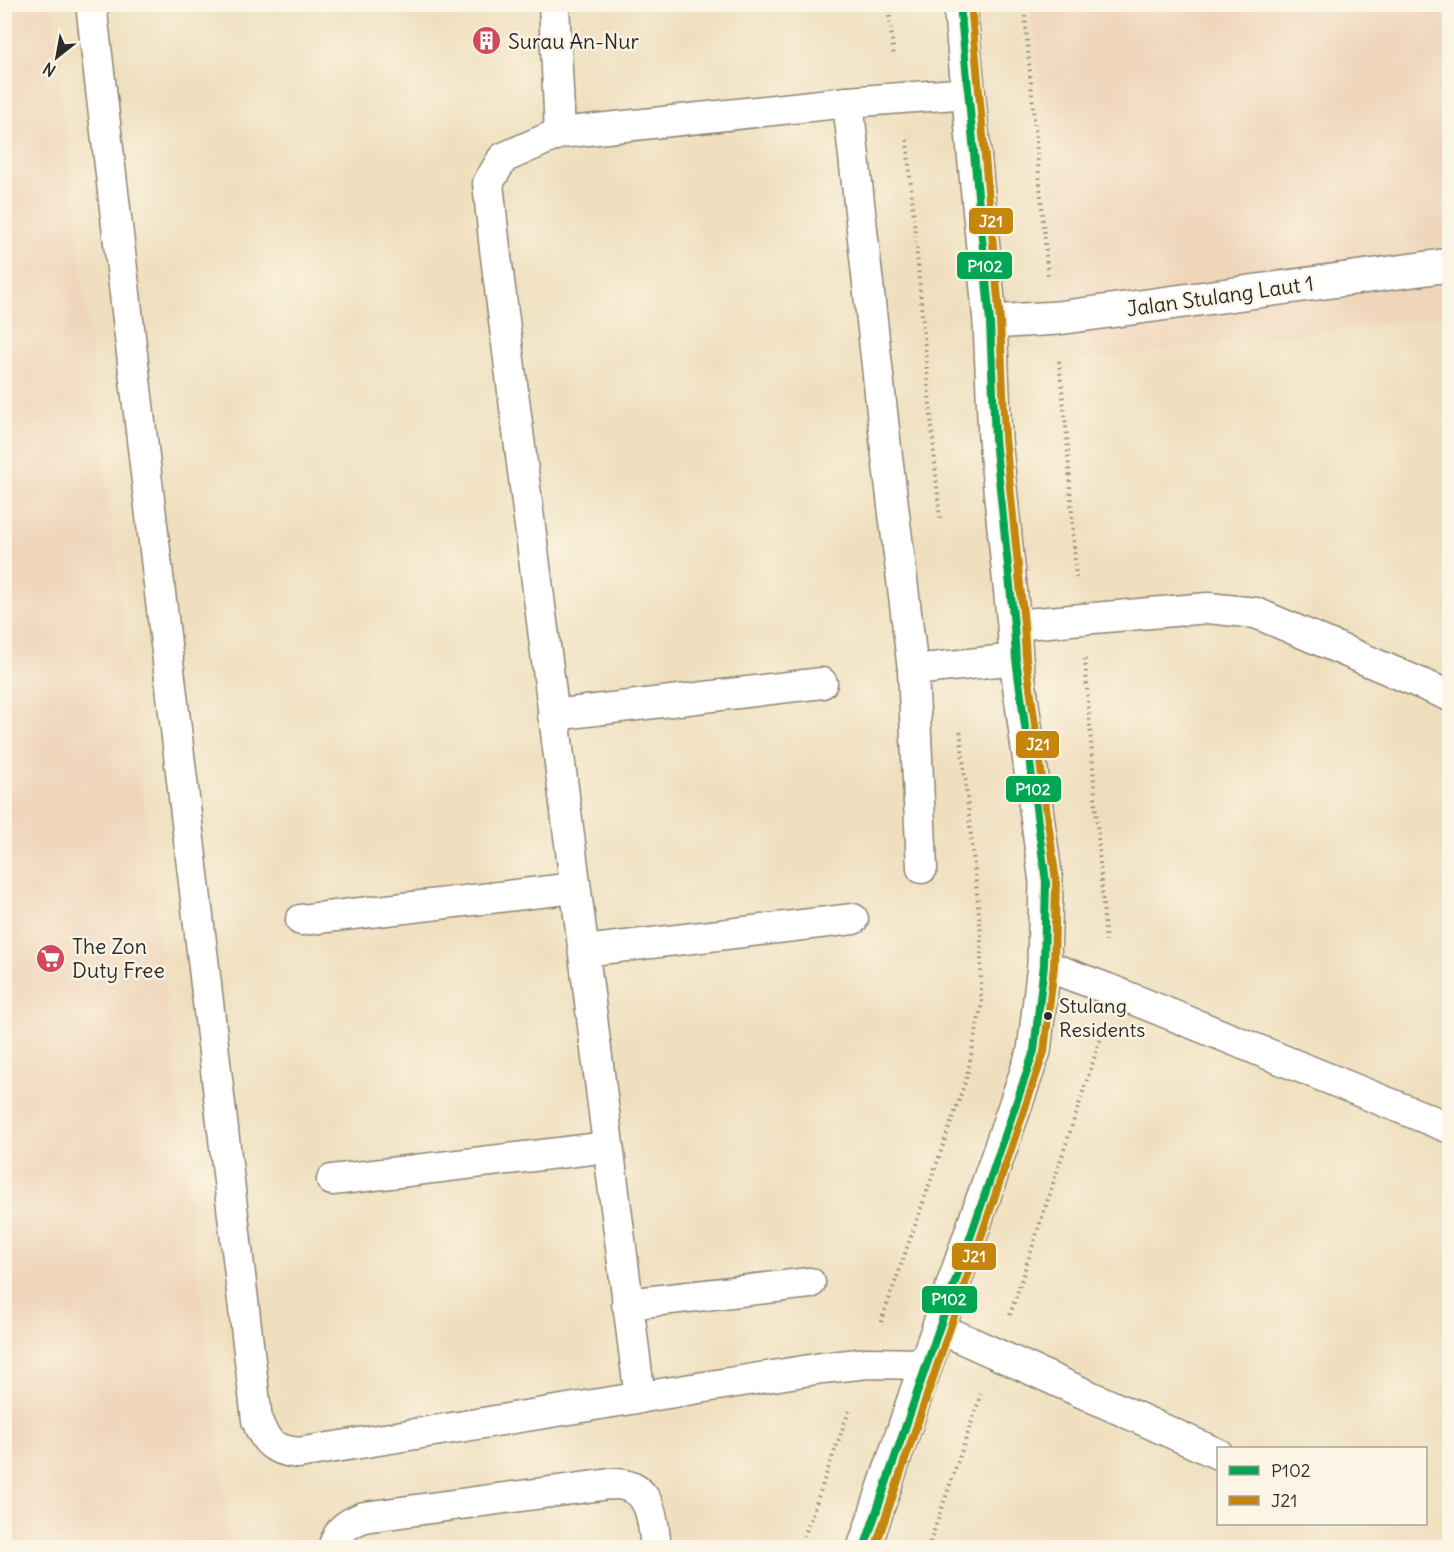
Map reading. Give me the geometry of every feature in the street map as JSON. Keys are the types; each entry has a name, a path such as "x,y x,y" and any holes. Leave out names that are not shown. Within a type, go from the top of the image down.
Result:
{"street":[{"path":"864,1548 1035,1051 1044,965 1046,882 1016,659 995,439 990,322 960,4"},
{"name":"Jalan Stulang Laut 1","path":"990,322 1058,318 1449,265"}],"lane":[{"path":"91,4 257,1420 262,1433 271,1444 283,1451 298,1453 822,1368 868,1363 926,1364"},
{"path":"554,4 560,133"},
{"path":"640,1398 488,183 503,158 560,133 848,102 969,93"},
{"path":"848,102 913,670 922,868"},
{"path":"1014,625 1208,608 1256,613 1449,696"},
{"path":"913,670 1016,659"},
{"path":"553,714 822,683"},
{"path":"301,920 575,888"},
{"path":"584,951 853,920"},
{"path":"1044,965 1449,1128"},
{"path":"332,1180 608,1147"},
{"path":"627,1304 810,1283"},
{"path":"939,1328 1217,1454"},
{"path":"333,1548 339,1532 350,1523 364,1517 610,1485 625,1485 638,1491 648,1502 656,1548"}],"path":[{"path":"888,4 895,61"},
{"path":"1024,4 1048,277"},
{"path":"1059,361 1067,436 1077,581"},
{"path":"1084,655 1107,950"},
{"path":"1007,1324 1103,1030"},
{"path":"928,1548 984,1386"}],"shaded area":[{"path":"4,5 51,5 230,1547 5,1547"},
{"path":"1031,5 1449,5 1449,316 1102,358 1066,356"}],"transit line":[{"name":"P102","path":"864,1548 1034,1051 1044,965 1046,882 1016,659 995,439 990,322 960,4"},
{"name":"J21","path":"875,1548 1044,1052 1054,966 1056,881 1026,658 1005,438 1000,321 971,4"}],"place":[{"name":"Surau An-Nur","path":"487,41"},
{"name":"The Zon Duty Free","path":"51,958"},
{"name":"Stulang Residents","path":"1048,1016"}]}
